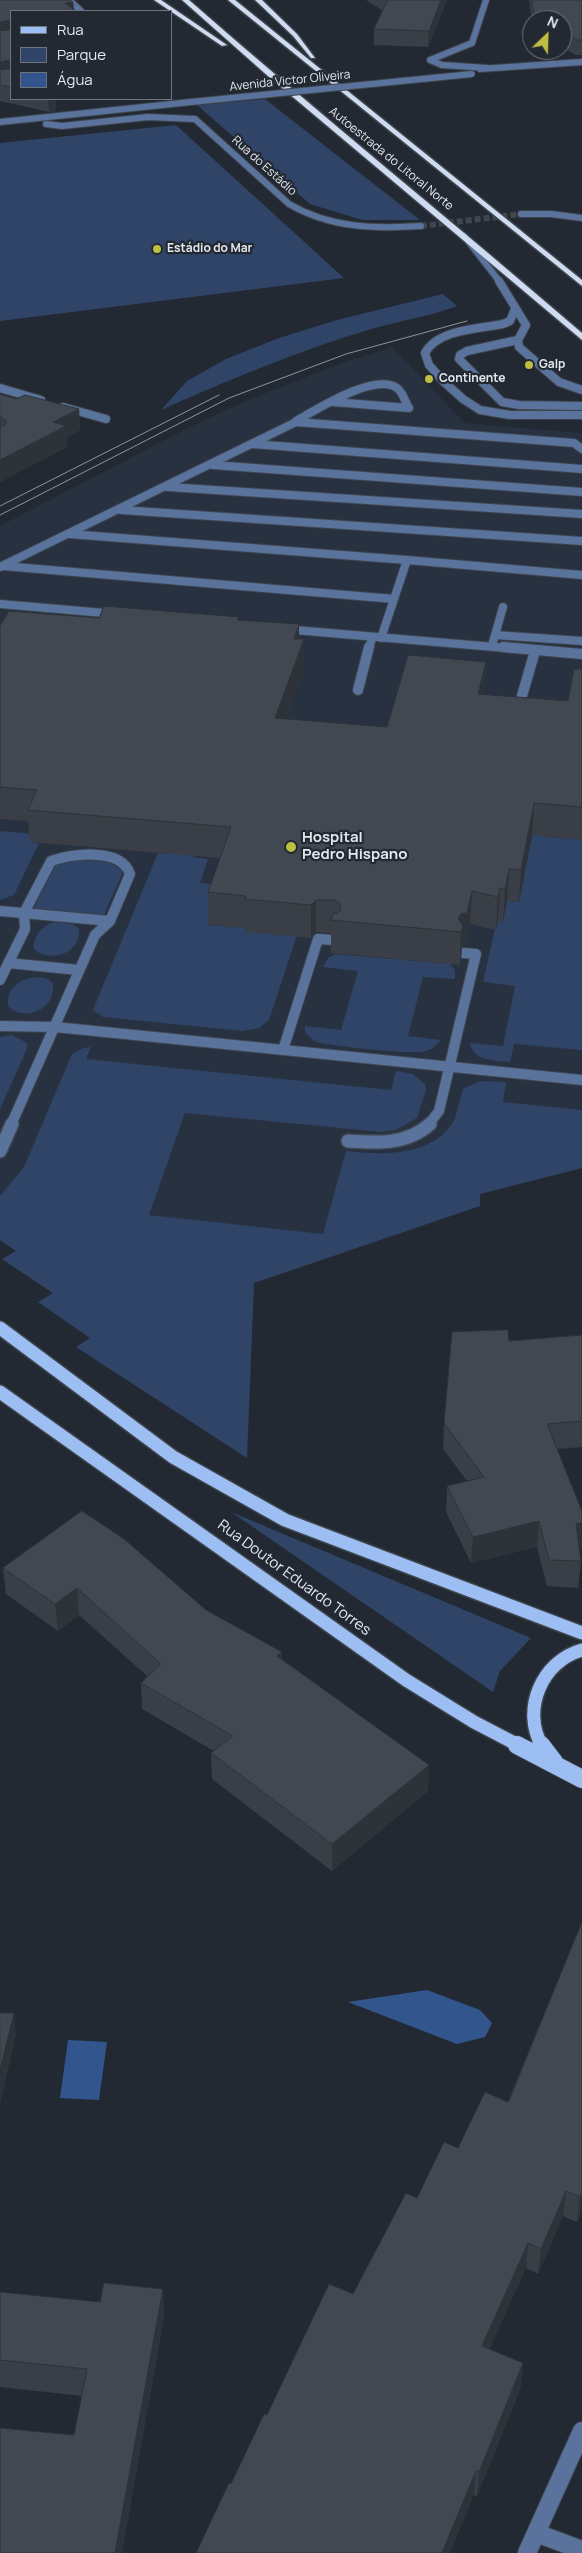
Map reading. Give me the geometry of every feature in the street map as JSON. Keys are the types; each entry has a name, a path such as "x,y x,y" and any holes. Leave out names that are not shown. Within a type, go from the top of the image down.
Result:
{"highway":[{"path":"157,0 271,76"},
{"name":"Autoestrada do Litoral Norte","path":"185,0 271,76 464,236 582,337"},
{"name":"Autoestrada do Litoral Norte","path":"231,0 329,78 399,138 582,284"},
{"path":"258,0 295,35 329,78"}],"main road":[{"path":"0,1328 173,1457 286,1520 510,1607 581,1632"},
{"name":"Rua Doutor Eduardo Torres","path":"0,1392 406,1680 474,1722 580,1778"},
{"name":"Rua Doutor Eduardo Torres","path":"580,1778 553,1761 540,1746 533,1724 533,1704 537,1688 551,1670 570,1652 582,1650"}],"street":[{"path":"69,0 80,10"},
{"path":"486,0 472,43 434,58 430,62 487,68"},
{"name":"Avenida Victor Oliveira","path":"0,122 188,99 466,70 582,62"},
{"name":"Avenida Victor Oliveira","path":"172,98 188,99 582,66"},
{"path":"0,116 157,100"},
{"name":"Rua do Estádio","path":"46,124 79,125 168,116 188,117 195,119 289,204 304,213 332,222 363,227 421,226"},
{"path":"521,214 551,214 582,218"},
{"path":"464,236 507,291 526,325 518,340 519,347 559,382 582,390"},
{"path":"516,309 510,321 503,324 438,339 425,349 423,355 426,362 440,378 472,406 484,411 500,414 582,415"},
{"path":"518,340 467,351 460,355 459,360 502,402 518,405 582,406"},
{"path":"1,567 252,444 333,402 367,386 384,383 397,389 409,408 333,402"},
{"path":"0,388 106,419"},
{"path":"296,422 574,443 582,450"},
{"path":"252,444 582,469"},
{"path":"211,464 582,492"},
{"path":"165,487 582,514"},
{"path":"119,509 582,541"},
{"path":"69,534 582,575"},
{"path":"358,690 376,638 394,599 407,560"},
{"path":"1,567 394,599"},
{"path":"1,604 128,615"},
{"path":"492,647 502,607"},
{"path":"274,629 582,654"},
{"path":"495,635 582,641"},
{"path":"516,716 535,651"},
{"path":"0,980 25,928 24,913 51,862 59,857 80,855 119,860 126,864 130,869 110,921 95,936 0,1151"},
{"path":"0,911 110,921"},
{"path":"283,1050 318,939 334,940"},
{"path":"348,1141 382,1143 399,1141 426,1129 435,1121 439,1111 476,954 463,952"},
{"path":"8,963 79,970"},
{"path":"0,1026 55,1027 582,1080"},
{"path":"527,2553 582,2431"},
{"path":"536,2533 582,2550"}],"shaded area":[{"name":"Hospital Pedro Hispano","path":"392,347 465,423 582,433 582,1168 480,1194 480,1206 254,1283 247,1458 76,1347 90,1338 38,1302 53,1293 2,1259 16,1251 0,1240 0,526 186,429 241,403 334,366"}],"green space":[{"path":"265,99 420,220 362,220 310,204 197,105"},
{"name":"Estádio do Mar","path":"176,125 344,278 0,321 0,143"},
{"path":"443,294 457,306 368,330 315,347 161,410 187,381 226,359 279,338 337,320"},
{"path":"0,831 34,834 30,842 39,843 14,895 0,900"},
{"path":"532,835 582,840 582,1050 514,1044 510,1062 486,1059 475,1053 470,1043 503,1046 515,986 483,982 495,929 507,901 519,902"},
{"path":"177,844 197,846 193,857 208,859 200,883 222,885 208,925 232,927 300,926 269,1020 259,1028 242,1031 103,1017 93,1010 158,853 173,854"},
{"path":"76,860 108,862 122,869 122,874 104,915 34,908 54,867 58,863"},
{"path":"54,922 73,924 79,929 78,937 75,944 64,954 48,956 34,949 34,944 42,929"},
{"path":"335,954 450,964 455,970 455,979 423,977 408,1036 441,1040 428,1050 414,1052 337,1046 317,1042 310,1038 305,1032 305,1026 341,1030 358,971 323,967 328,958"},
{"path":"39,977 48,979 53,984 53,993 45,1006 38,1011 23,1013 15,1011 8,1006 10,993 16,984 27,979"},
{"path":"12,1035 27,1043 27,1049 0,1109 0,1037"},
{"path":"91,1047 86,1059 391,1090 396,1071 413,1074 425,1084 426,1090 417,1118 396,1130 382,1132 185,1113 149,1215 323,1234 346,1151 374,1153 403,1152 430,1143 442,1135 451,1125 456,1116 464,1088 481,1081 506,1082 503,1102 582,1110 582,1168 480,1194 480,1206 254,1283 247,1458 76,1347 90,1338 38,1302 53,1293 2,1259 16,1251 0,1240 0,1196 24,1167 72,1054 83,1048"},
{"path":"231,1512 531,1638 500,1671 493,1692"}],"water":[{"path":"427,1990 480,2010 492,2023 485,2037 457,2044 348,2002"},
{"path":"68,2040 107,2042 99,2100 60,2098"}],"building":[{"path":"0,0 70,0 73,2 65,3 74,10 10,10 10,20 0,22"},
{"path":"388,0 441,0 429,31 374,29"},
{"path":"532,0 582,0 582,40 572,37 572,10 534,10"},
{"path":"10,30 10,60 0,62 0,31"},
{"path":"10,69 10,87 0,85 0,70"},
{"path":"0,394 16,399 25,395 79,409 53,422 66,426 0,460 0,427 5,425 6,421 0,416"},
{"path":"104,606 239,617 237,620 299,624 294,639 304,639 275,718 387,727 408,655 486,662 478,694 568,701 574,669 582,669 582,807 534,803 521,870 509,869 505,889 500,888 498,897 472,891 467,913 461,914 458,919 463,926 461,932 331,920 333,914 338,913 341,908 340,904 335,900 316,900 311,905 245,899 246,896 208,892 231,827 28,810 37,790 0,787 0,626 9,611 99,618"},
{"path":"508,1330 509,1341 582,1335 582,1421 547,1424 582,1511 582,1523 576,1524 581,1561 549,1560 539,1521 473,1537 447,1486 484,1477 444,1423 452,1332"},
{"path":"82,1511 124,1539 206,1610 282,1652 277,1656 429,1765 332,1844 211,1753 233,1736 141,1683 161,1664 77,1588 55,1604 3,1568"},
{"path":"582,1922 582,2193 580,2197 566,2191 541,2249 528,2243 482,2346 523,2363 479,2472 476,2471 442,2553 196,2553 264,2414 267,2415 329,2284 353,2294 406,2193 417,2198 444,2142 458,2148 485,2092 508,2102"},
{"path":"0,2013 14,2013 0,2071"},
{"path":"104,2283 163,2289 115,2553 0,2553 0,2428 74,2435 87,2369 0,2360 0,2292 100,2302"}],"tunnel":[{"path":"421,226 521,214"}],"tram line":[{"path":"0,515 229,398 346,354 467,321"},
{"path":"0,506 219,395"}],"place":[{"name":"Estádio do Mar","path":"157,249"},
{"name":"Galp","path":"529,365"},
{"name":"Continente","path":"429,379"},
{"name":"Hospital Pedro Hispano","path":"291,847"}]}
